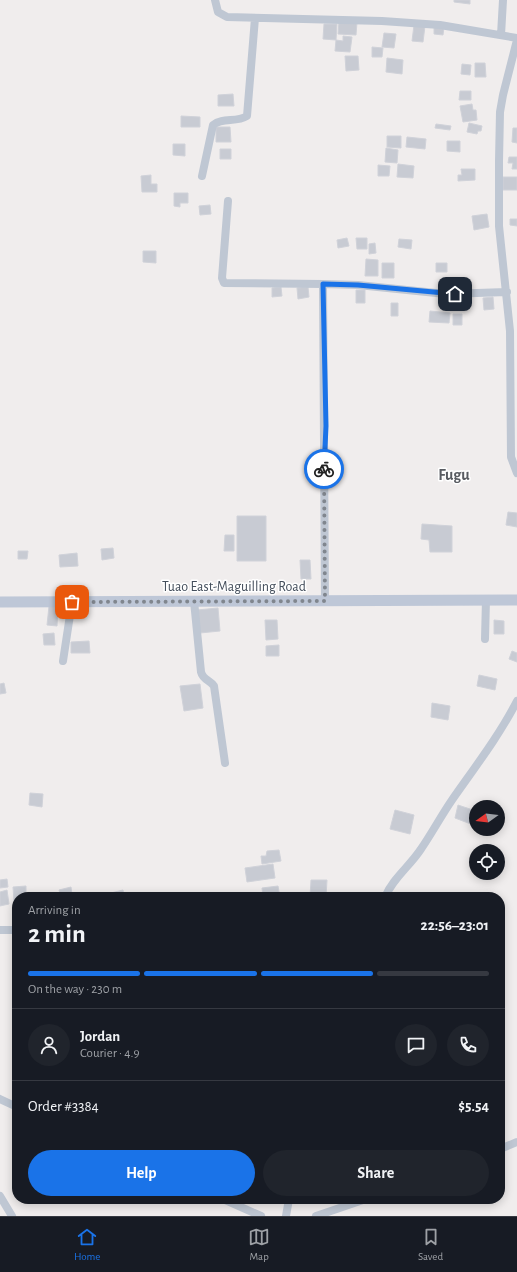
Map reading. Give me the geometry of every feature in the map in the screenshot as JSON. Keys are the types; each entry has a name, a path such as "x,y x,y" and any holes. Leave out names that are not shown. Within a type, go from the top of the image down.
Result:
{"main road":[{"name":"Tuao East-Maguilling Road","path":"0,602 517,600"}],"street":[{"path":"215,0 215,8 221,15 255,18 375,21 440,25 517,39 500,112 499,226 510,331 514,448 511,457 517,473"},
{"path":"501,35 503,0"},
{"path":"202,176 213,125 220,121 240,120 247,116 255,18"},
{"path":"228,201 222,278 224,283 358,285 446,294 506,292"},
{"path":"323,284 326,426 324,473 325,601"},
{"path":"485,639 486,599"},
{"path":"194,601 201,672 204,678 211,681 214,686 225,763"},
{"path":"63,661 72,602"},
{"path":"388,892 400,873 416,856 438,825 451,801 489,749 517,701"},
{"path":"0,930 12,930"},
{"path":"0,1099 12,1105"},
{"path":"505,1147 517,1142"},
{"path":"0,1196 12,1216"},
{"path":"234,1204 261,1216"},
{"path":"286,1216 288,1204"},
{"path":"316,1216 351,1204"}],"building":[{"path":"454,0 470,0 470,4 454,2"},
{"path":"339,21 357,22 356,35 338,34"},
{"path":"324,24 337,24 336,40 323,39"},
{"path":"414,25 425,26 423,42 412,41"},
{"path":"434,26 444,27 443,35 434,34"},
{"path":"384,33 396,34 394,48 382,47"},
{"path":"343,36 352,37 350,52 335,51 336,40 343,41"},
{"path":"372,47 383,48 382,57 372,57"},
{"path":"345,56 358,56 359,70 346,71"},
{"path":"387,58 403,60 402,74 386,72"},
{"path":"475,63 485,63 486,77 475,77"},
{"path":"462,64 471,65 470,75 461,74"},
{"path":"460,91 471,91 471,100 459,100"},
{"path":"233,94 234,106 218,106 218,95"},
{"path":"472,104 473,110 476,110 477,120 463,122 460,106"},
{"path":"181,116 200,117 200,127 181,127"},
{"path":"469,123 482,126 481,131 478,131 477,134 467,132"},
{"path":"436,124 451,126 450,130 435,128"},
{"path":"216,127 230,127 231,142 216,142"},
{"path":"513,128 517,128 517,143 512,142"},
{"path":"387,136 401,136 401,148 387,147"},
{"path":"407,137 426,139 425,149 406,147"},
{"path":"447,141 460,141 460,152 447,151"},
{"path":"173,144 185,144 185,156 173,155"},
{"path":"386,148 398,150 397,163 385,162"},
{"path":"220,149 231,149 231,159 220,159"},
{"path":"509,157 517,157 517,169 512,169 513,163 508,163"},
{"path":"398,164 414,166 413,178 397,177"},
{"path":"378,165 390,166 389,176 378,176"},
{"path":"461,169 475,169 475,180 458,181 458,175 462,175"},
{"path":"151,175 151,184 157,184 157,192 142,192 141,176"},
{"path":"503,177 517,177 517,190 503,190"},
{"path":"174,193 188,193 188,203 180,203 180,207 174,206"},
{"path":"210,205 211,214 200,215 199,206"},
{"path":"487,214 489,227 474,230 472,216"},
{"path":"510,219 517,219 517,226 510,225"},
{"path":"347,238 349,246 338,248 337,240"},
{"path":"356,238 367,238 367,249 357,249"},
{"path":"399,239 412,240 411,249 398,247"},
{"path":"375,243 376,253 369,254 369,244"},
{"path":"143,251 156,251 156,263 143,262"},
{"path":"366,259 378,260 378,276 365,276"},
{"path":"382,263 394,263 394,278 382,278"},
{"path":"436,263 447,263 447,272 436,272"},
{"path":"281,287 282,296 272,297 272,288"},
{"path":"308,287 309,297 298,299 297,288"},
{"path":"356,290 365,290 365,303 356,303"},
{"path":"493,297 494,309 484,310 483,298"},
{"path":"391,303 398,303 398,316 391,316"},
{"path":"430,311 450,313 449,323 429,322"},
{"path":"453,314 462,314 462,325 453,325"},
{"path":"508,512 517,513 517,527 506,525"},
{"path":"237,516 266,516 266,561 237,561"},
{"path":"422,524 452,526 452,552 430,552 429,540 421,539"},
{"path":"225,535 234,535 234,551 224,551"},
{"path":"113,548 114,558 102,560 101,549"},
{"path":"18,551 28,551 27,559 18,559"},
{"path":"77,553 78,566 60,567 59,555"},
{"path":"300,560 310,560 311,579 301,579"},
{"path":"49,606 58,607 57,626 47,625"},
{"path":"218,608 220,631 200,633 197,610"},
{"path":"265,620 277,620 278,639 266,640"},
{"path":"494,620 504,621 504,634 494,634"},
{"path":"54,633 55,645 44,645 43,634"},
{"path":"89,641 90,653 71,653 71,642"},
{"path":"279,645 279,656 266,656 266,646"},
{"path":"512,651 517,653 517,662 509,659"},
{"path":"479,675 497,679 495,690 477,686"},
{"path":"4,683 6,693 0,694 0,684"},
{"path":"200,684 203,708 184,711 180,686"},
{"path":"432,703 450,706 448,720 431,717"},
{"path":"30,793 43,794 42,807 29,805"},
{"path":"458,805 469,809 469,823 455,818"},
{"path":"395,810 414,815 410,834 390,829"},
{"path":"279,850 281,861 262,864 261,856 266,856 267,851"},
{"path":"273,864 275,878 247,882 245,868"},
{"path":"7,879 8,887 0,888 0,880"},
{"path":"311,880 327,880 326,892 310,892"},
{"path":"26,886 26,892 13,892 13,887"},
{"path":"278,886 279,892 262,892 262,888"},
{"path":"71,887 72,892 60,892 59,890"},
{"path":"7,890 9,904 0,906 0,892"}],"way so far":[{"path":"72,602 325,601 324,469"}],"district":[{"name":"Fugu","path":"454,474"}],"route":[{"path":"324,469 326,426 323,284 358,285 455,294"}]}
